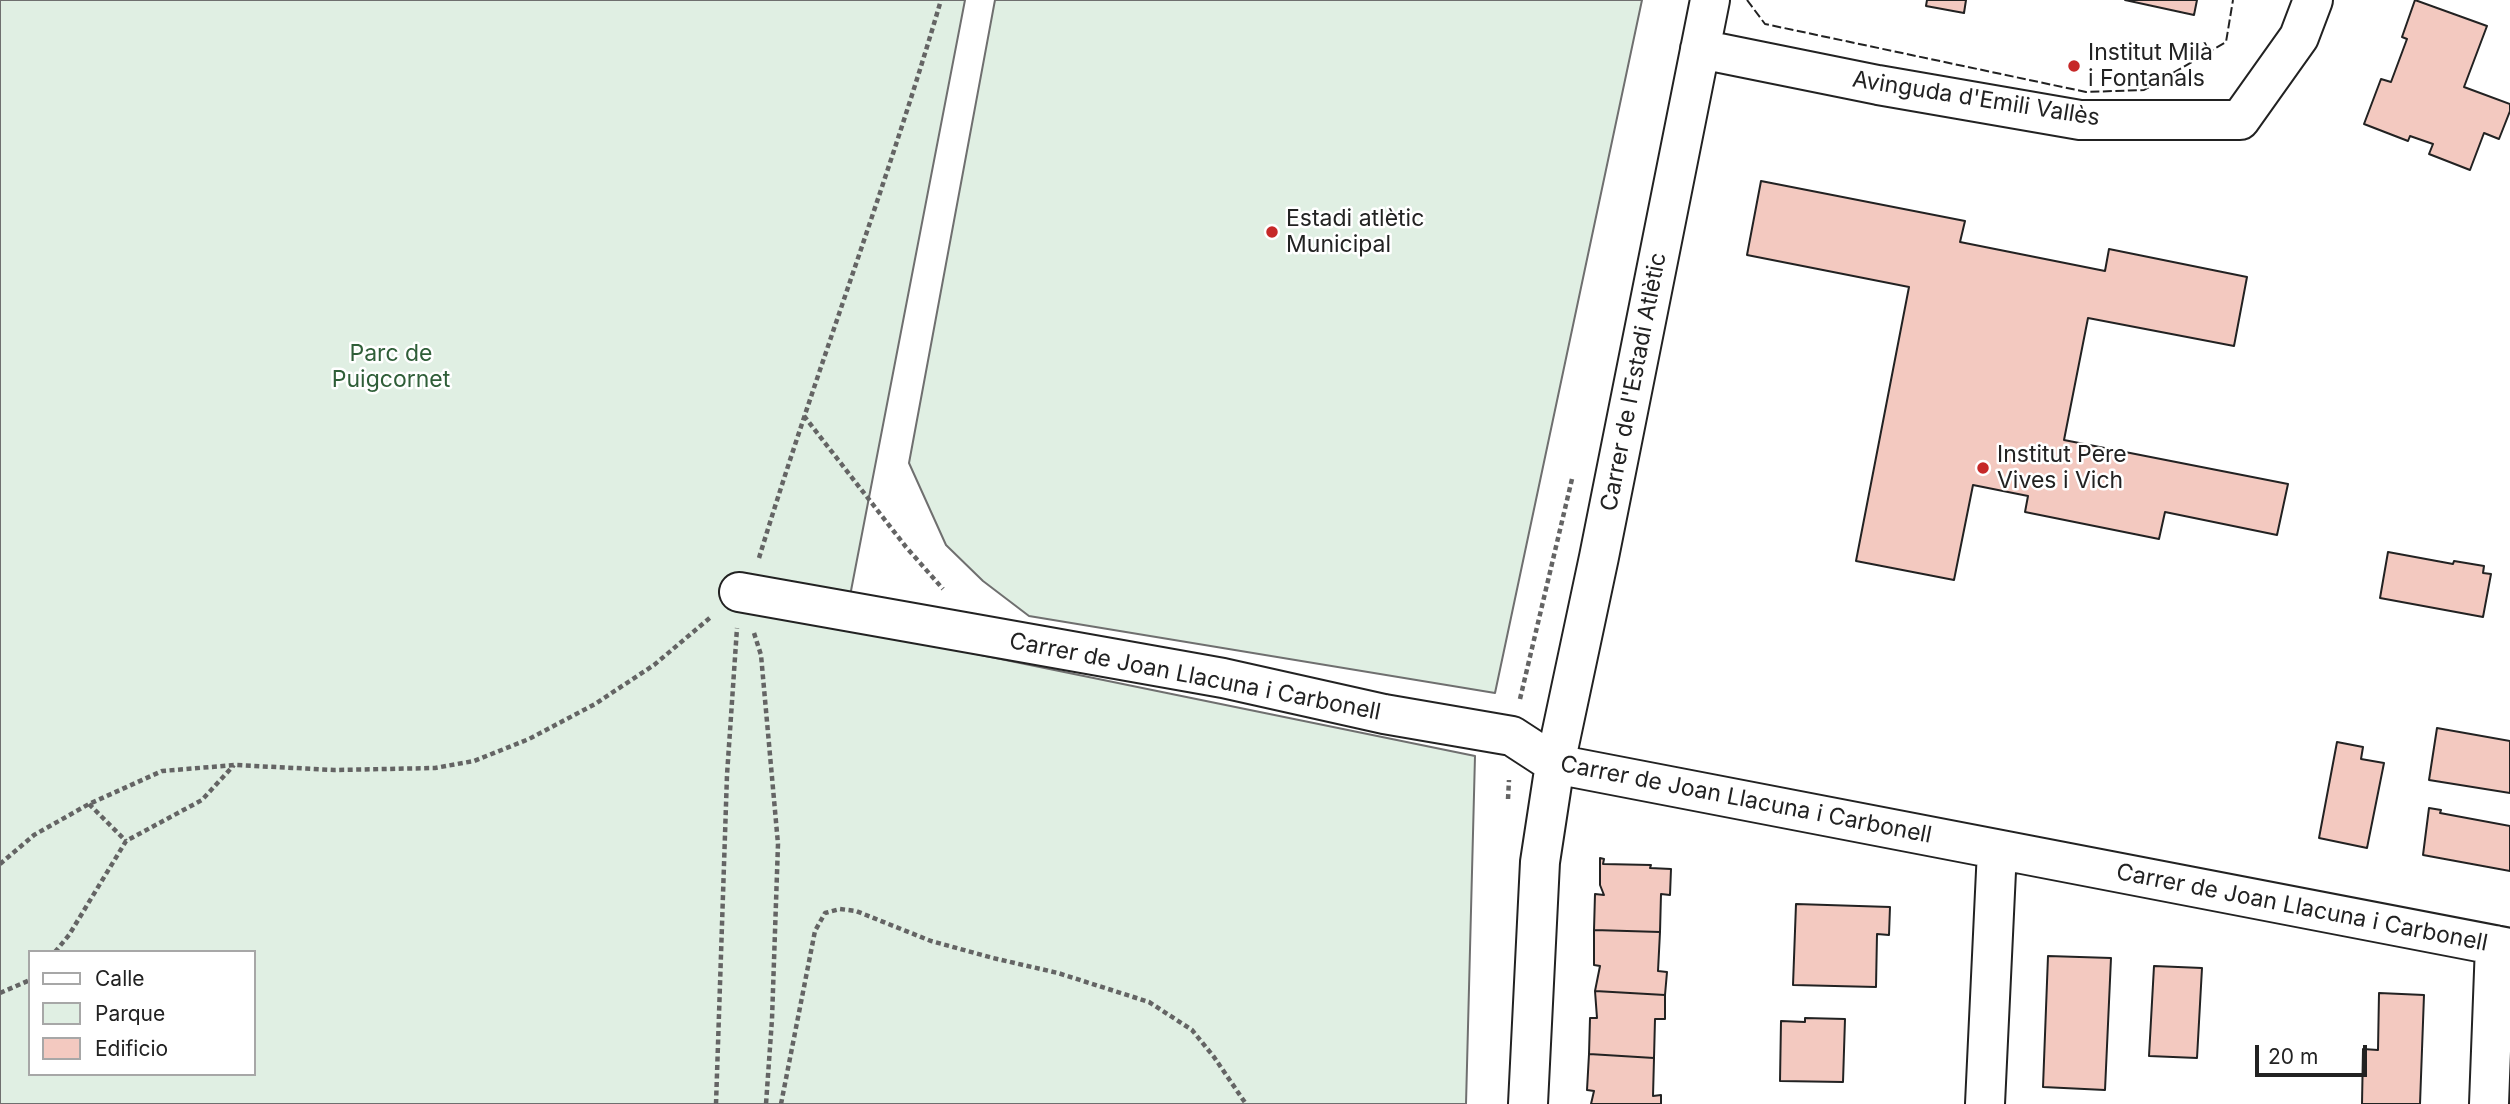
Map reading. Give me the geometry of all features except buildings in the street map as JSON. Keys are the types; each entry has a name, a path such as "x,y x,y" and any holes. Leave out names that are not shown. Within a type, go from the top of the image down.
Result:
{"street":[{"name":"Carrer de l'Estadi Atlètic","path":"1528,1104 1540,862 1555,764 1710,0"},
{"name":"Avinguda d'Emili Vallès","path":"1700,49 1878,85 2080,120 2240,120 2299,37 2313,0"},
{"name":"Carrer de Joan Llacuna i Carbonell","path":"740,592 1223,678 1384,715 1511,736 1555,764 2502,946"},
{"path":"1985,1104 1997,850"},
{"path":"2488,1104 2502,946"}],"path":[{"path":"0,864 34,835 89,804 162,771 235,765 359,770 435,768 474,761 529,739 595,704 654,665 740,592 758,561 804,416 908,112 941,0"},
{"path":"804,416 906,547 982,635"},
{"path":"716,1104 727,775 740,592"},
{"path":"740,592 761,655 778,844 766,1104"},
{"path":"57,950 69,935 126,841 202,800 235,765"},
{"path":"89,804 126,841"},
{"path":"781,1104 815,931 825,913 840,909 856,911 932,941 1058,972 1149,1002 1192,1030 1246,1104"},
{"path":"0,993 28,982"}],"green space":[{"name":"Parc de Puigcornet","path":"0,0 965,0 844,627 1475,756 1466,1104 0,1104"},
{"name":"Estadi atlètic Municipal","path":"995,0 1642,0 1495,693 1029,616 983,581 946,545 909,463"}],"fence":[{"path":"1747,0 1765,24 2086,92 2144,90 2226,42 2233,0"}],"place":[{"name":"Institut Milà i Fontanals","path":"2074,66"},
{"name":"Estadi atlètic Municipal","path":"1272,232"},
{"name":"Institut Pere Vives i Vich","path":"1983,468"}]}
